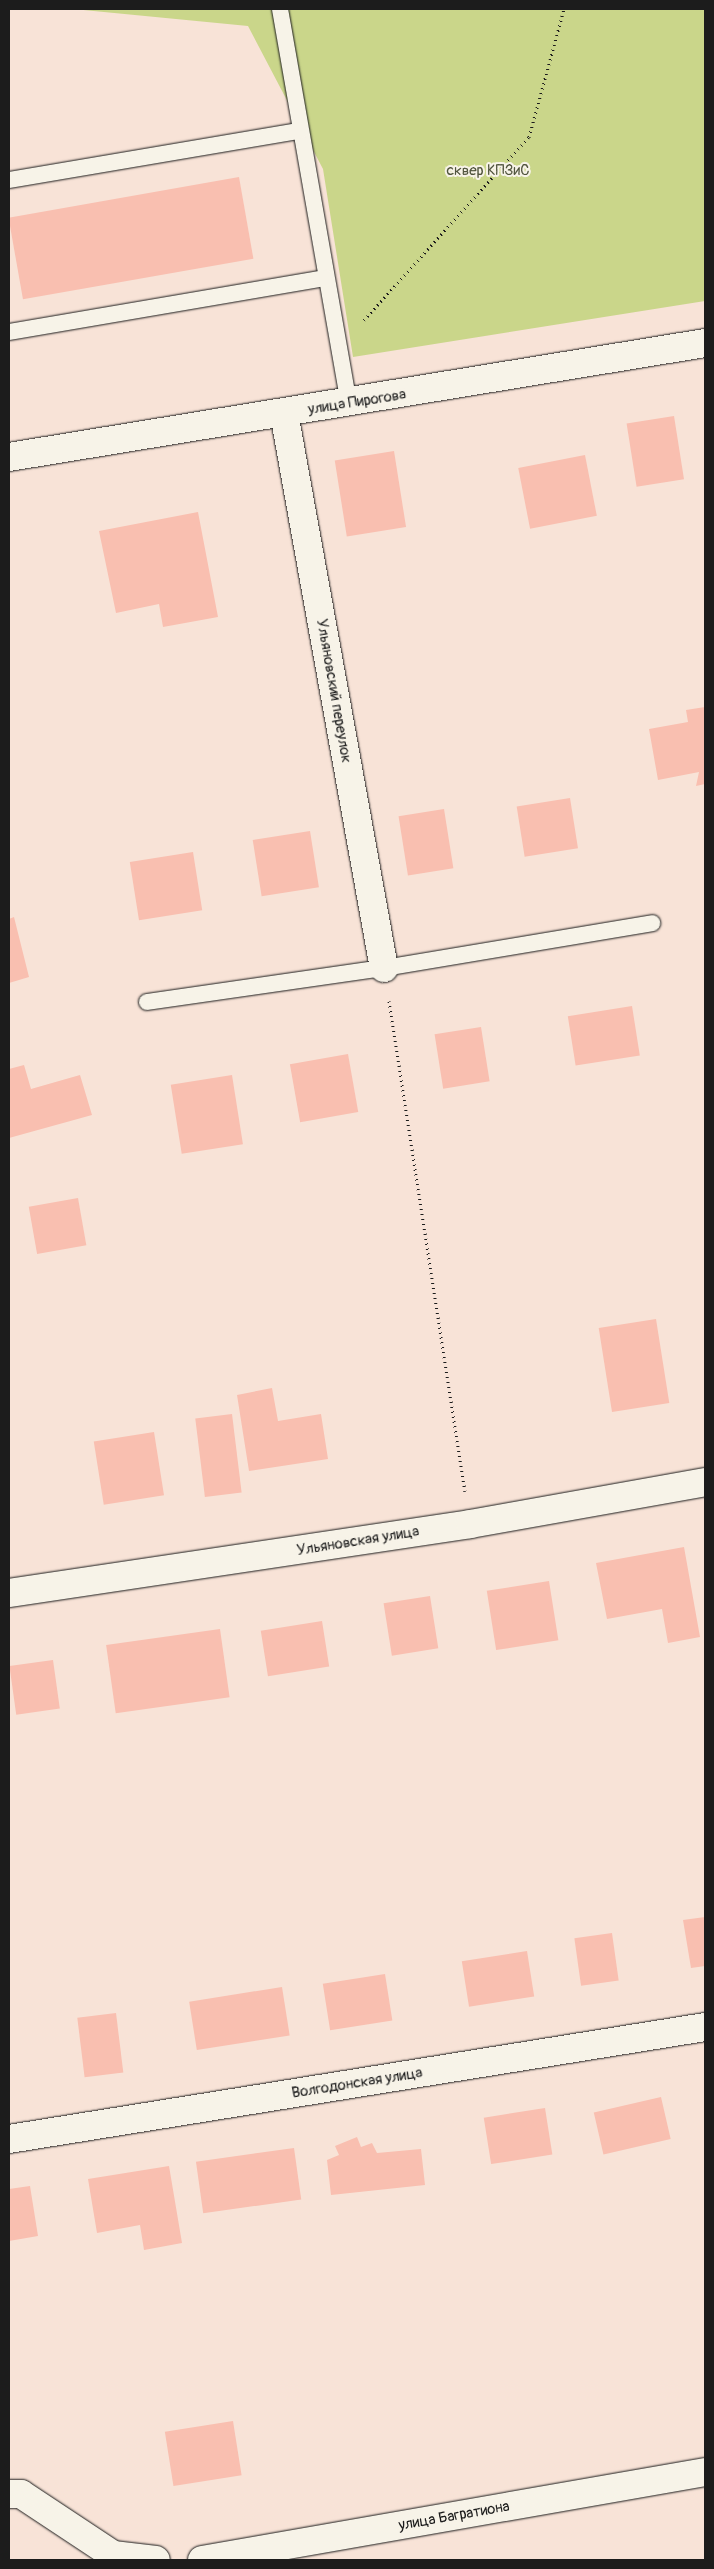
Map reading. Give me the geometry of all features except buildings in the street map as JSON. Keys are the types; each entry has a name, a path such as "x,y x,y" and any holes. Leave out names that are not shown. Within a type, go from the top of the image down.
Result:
{"street":[{"name":"улица Пирогова","path":"9,457 284,414 705,344"},
{"name":"Ульяновский переулок","path":"284,414 384,968"},
{"name":"Ульяновская улица","path":"9,1593 470,1524 705,1482"},
{"name":"Волгодонская улица","path":"9,2138 705,2028"},
{"name":"улица Багратиона","path":"202,2560 705,2472"},
{"path":"9,2494 21,2494 113,2555 156,2560"}],"lane":[{"path":"280,9 349,403"},
{"path":"9,180 300,131"},
{"path":"9,332 326,278"},
{"path":"147,1002 384,968 652,923"}],"path":[{"path":"339,348 528,137 564,9"},
{"path":"384,968 470,1524"}],"green space":[{"name":"сквер КПЗиС","path":"73,9 705,9 705,301 353,357 323,169 248,26"}]}
